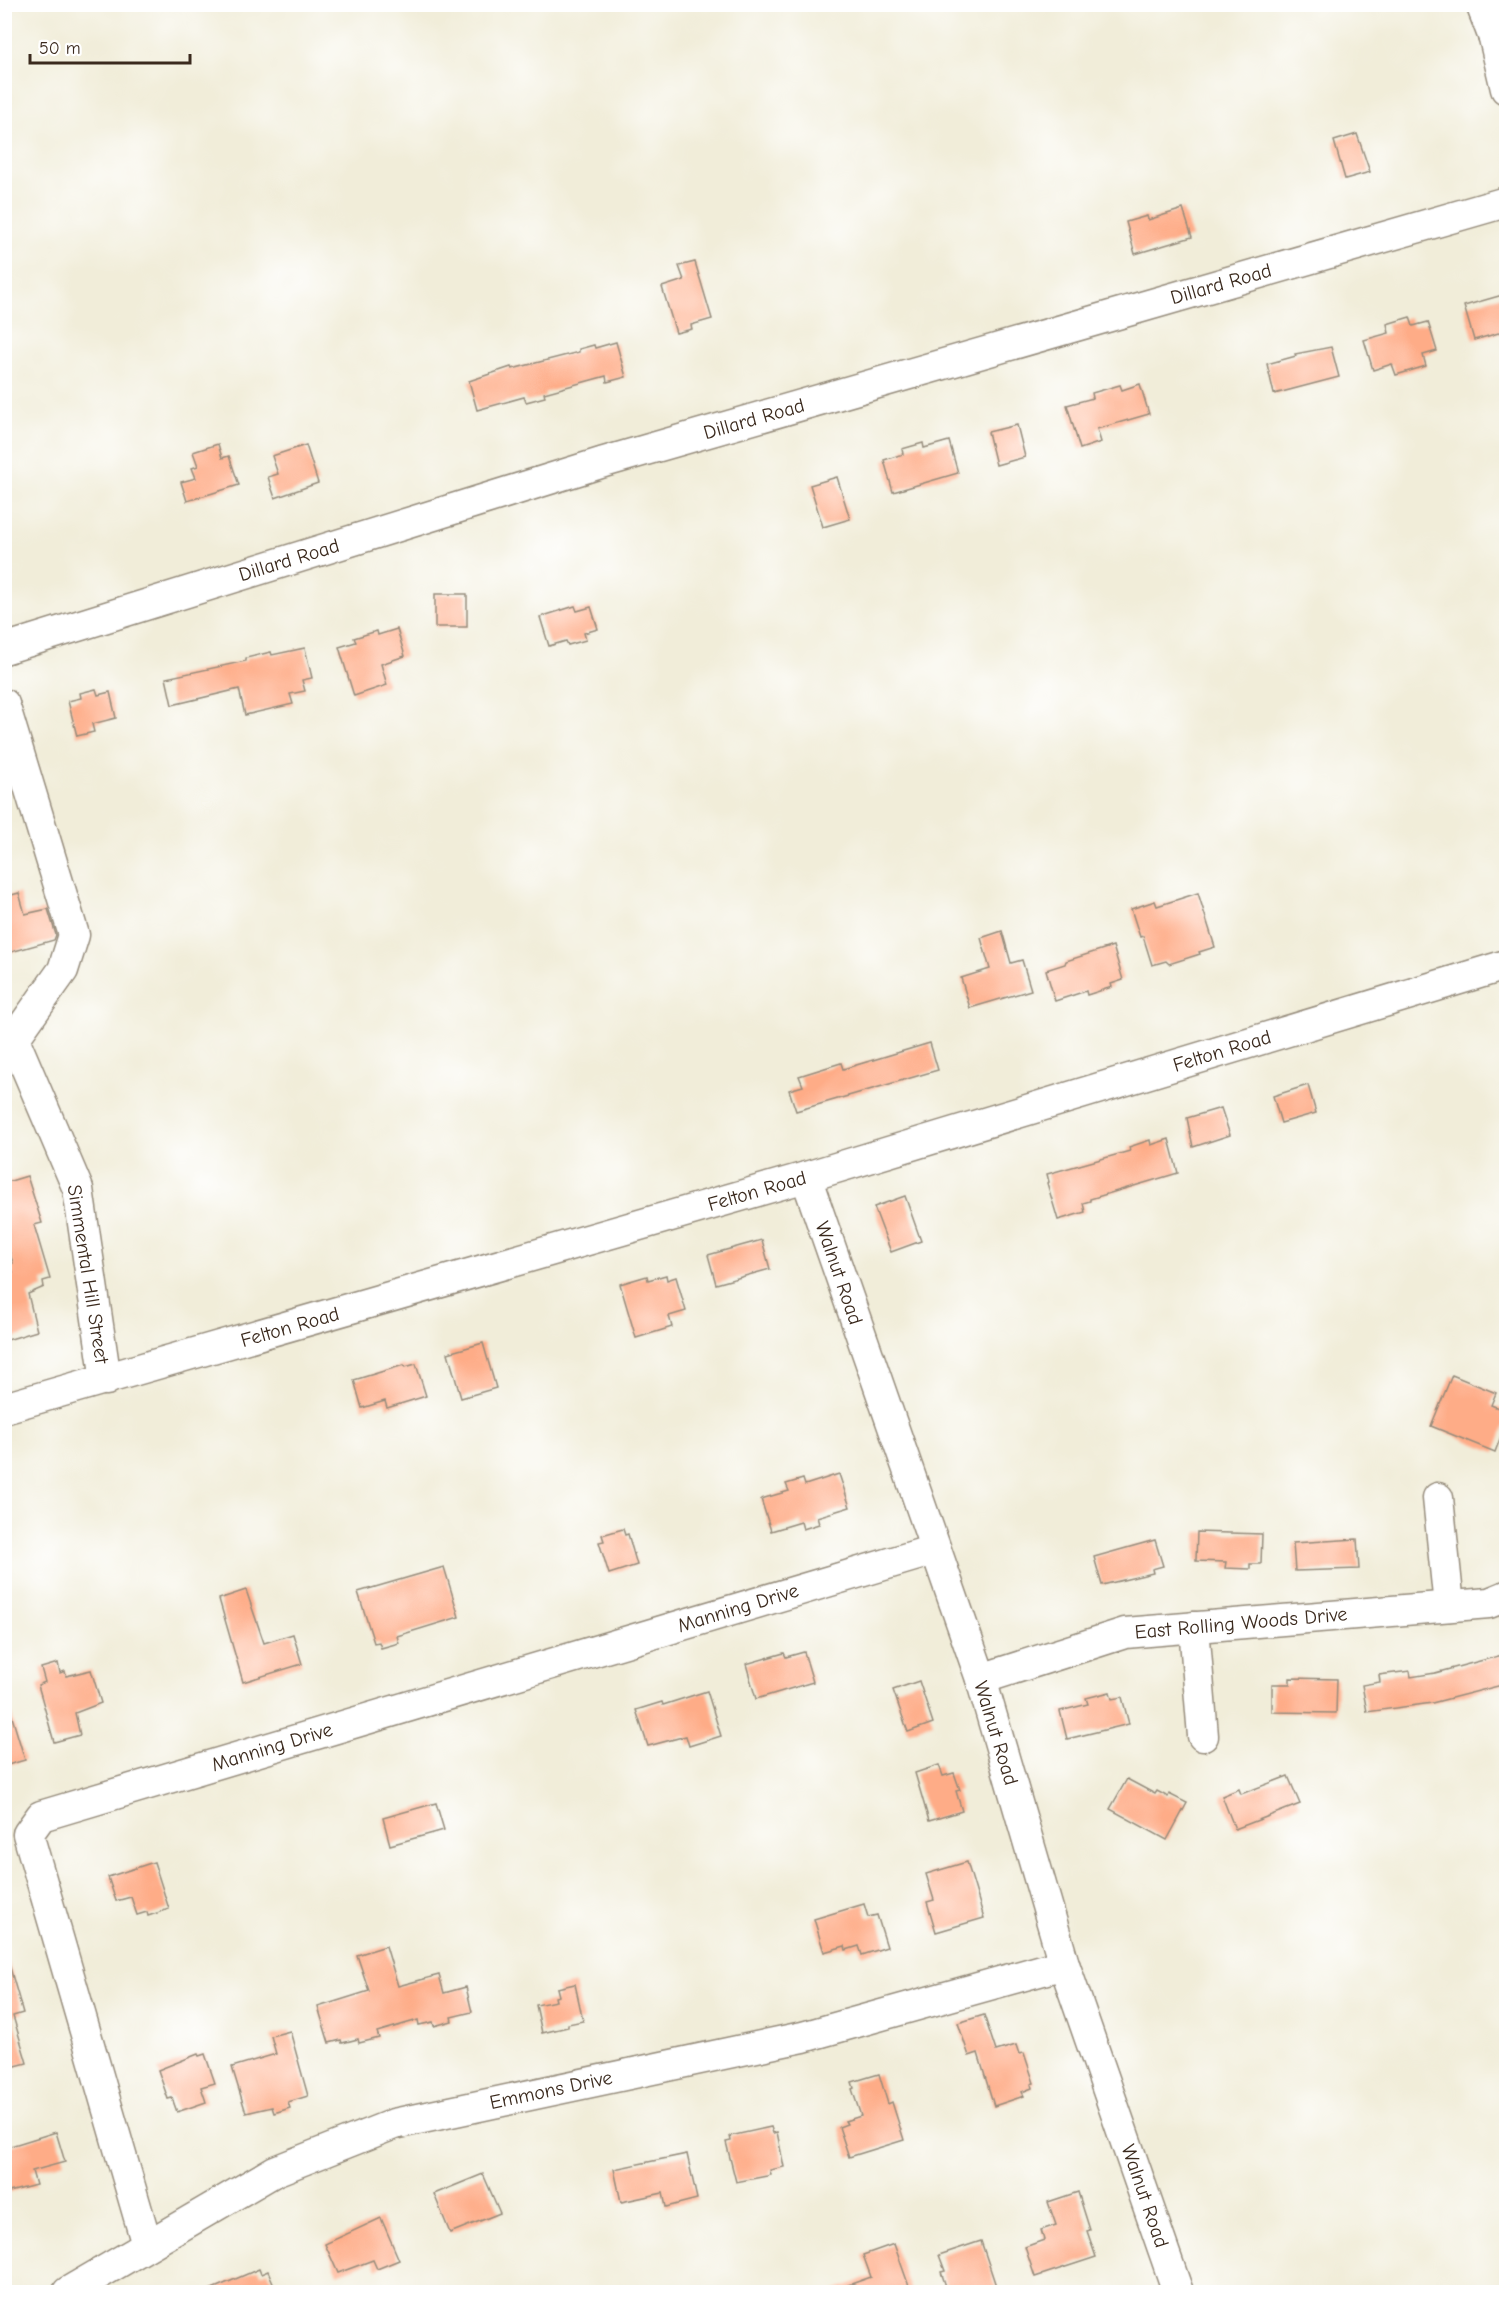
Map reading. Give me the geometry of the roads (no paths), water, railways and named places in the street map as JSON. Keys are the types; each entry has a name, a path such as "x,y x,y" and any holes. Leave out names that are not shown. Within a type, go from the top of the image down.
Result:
{"street":[{"path":"1481,4 1494,38 1506,89"},
{"name":"Dillard Road","path":"4,649 604,462 1506,202"},
{"name":"Simmental Hill Street","path":"4,704 75,934 63,969 9,1038 78,1189 105,1380"},
{"name":"Felton Road","path":"4,1408 806,1177 1506,964"},
{"name":"Walnut Road","path":"806,1177 934,1550 981,1679 1064,1964 1178,2292"},
{"path":"1438,1498 1449,1606"},
{"name":"Manning Drive","path":"147,2245 28,1834 40,1816 934,1550"},
{"name":"East Rolling Woods Drive","path":"981,1679 1125,1633 1489,1603 1506,1596"},
{"path":"1194,1627 1203,1736"},
{"name":"Emmons Drive","path":"68,2292 275,2171 394,2124 803,2037 1064,1964"}]}
